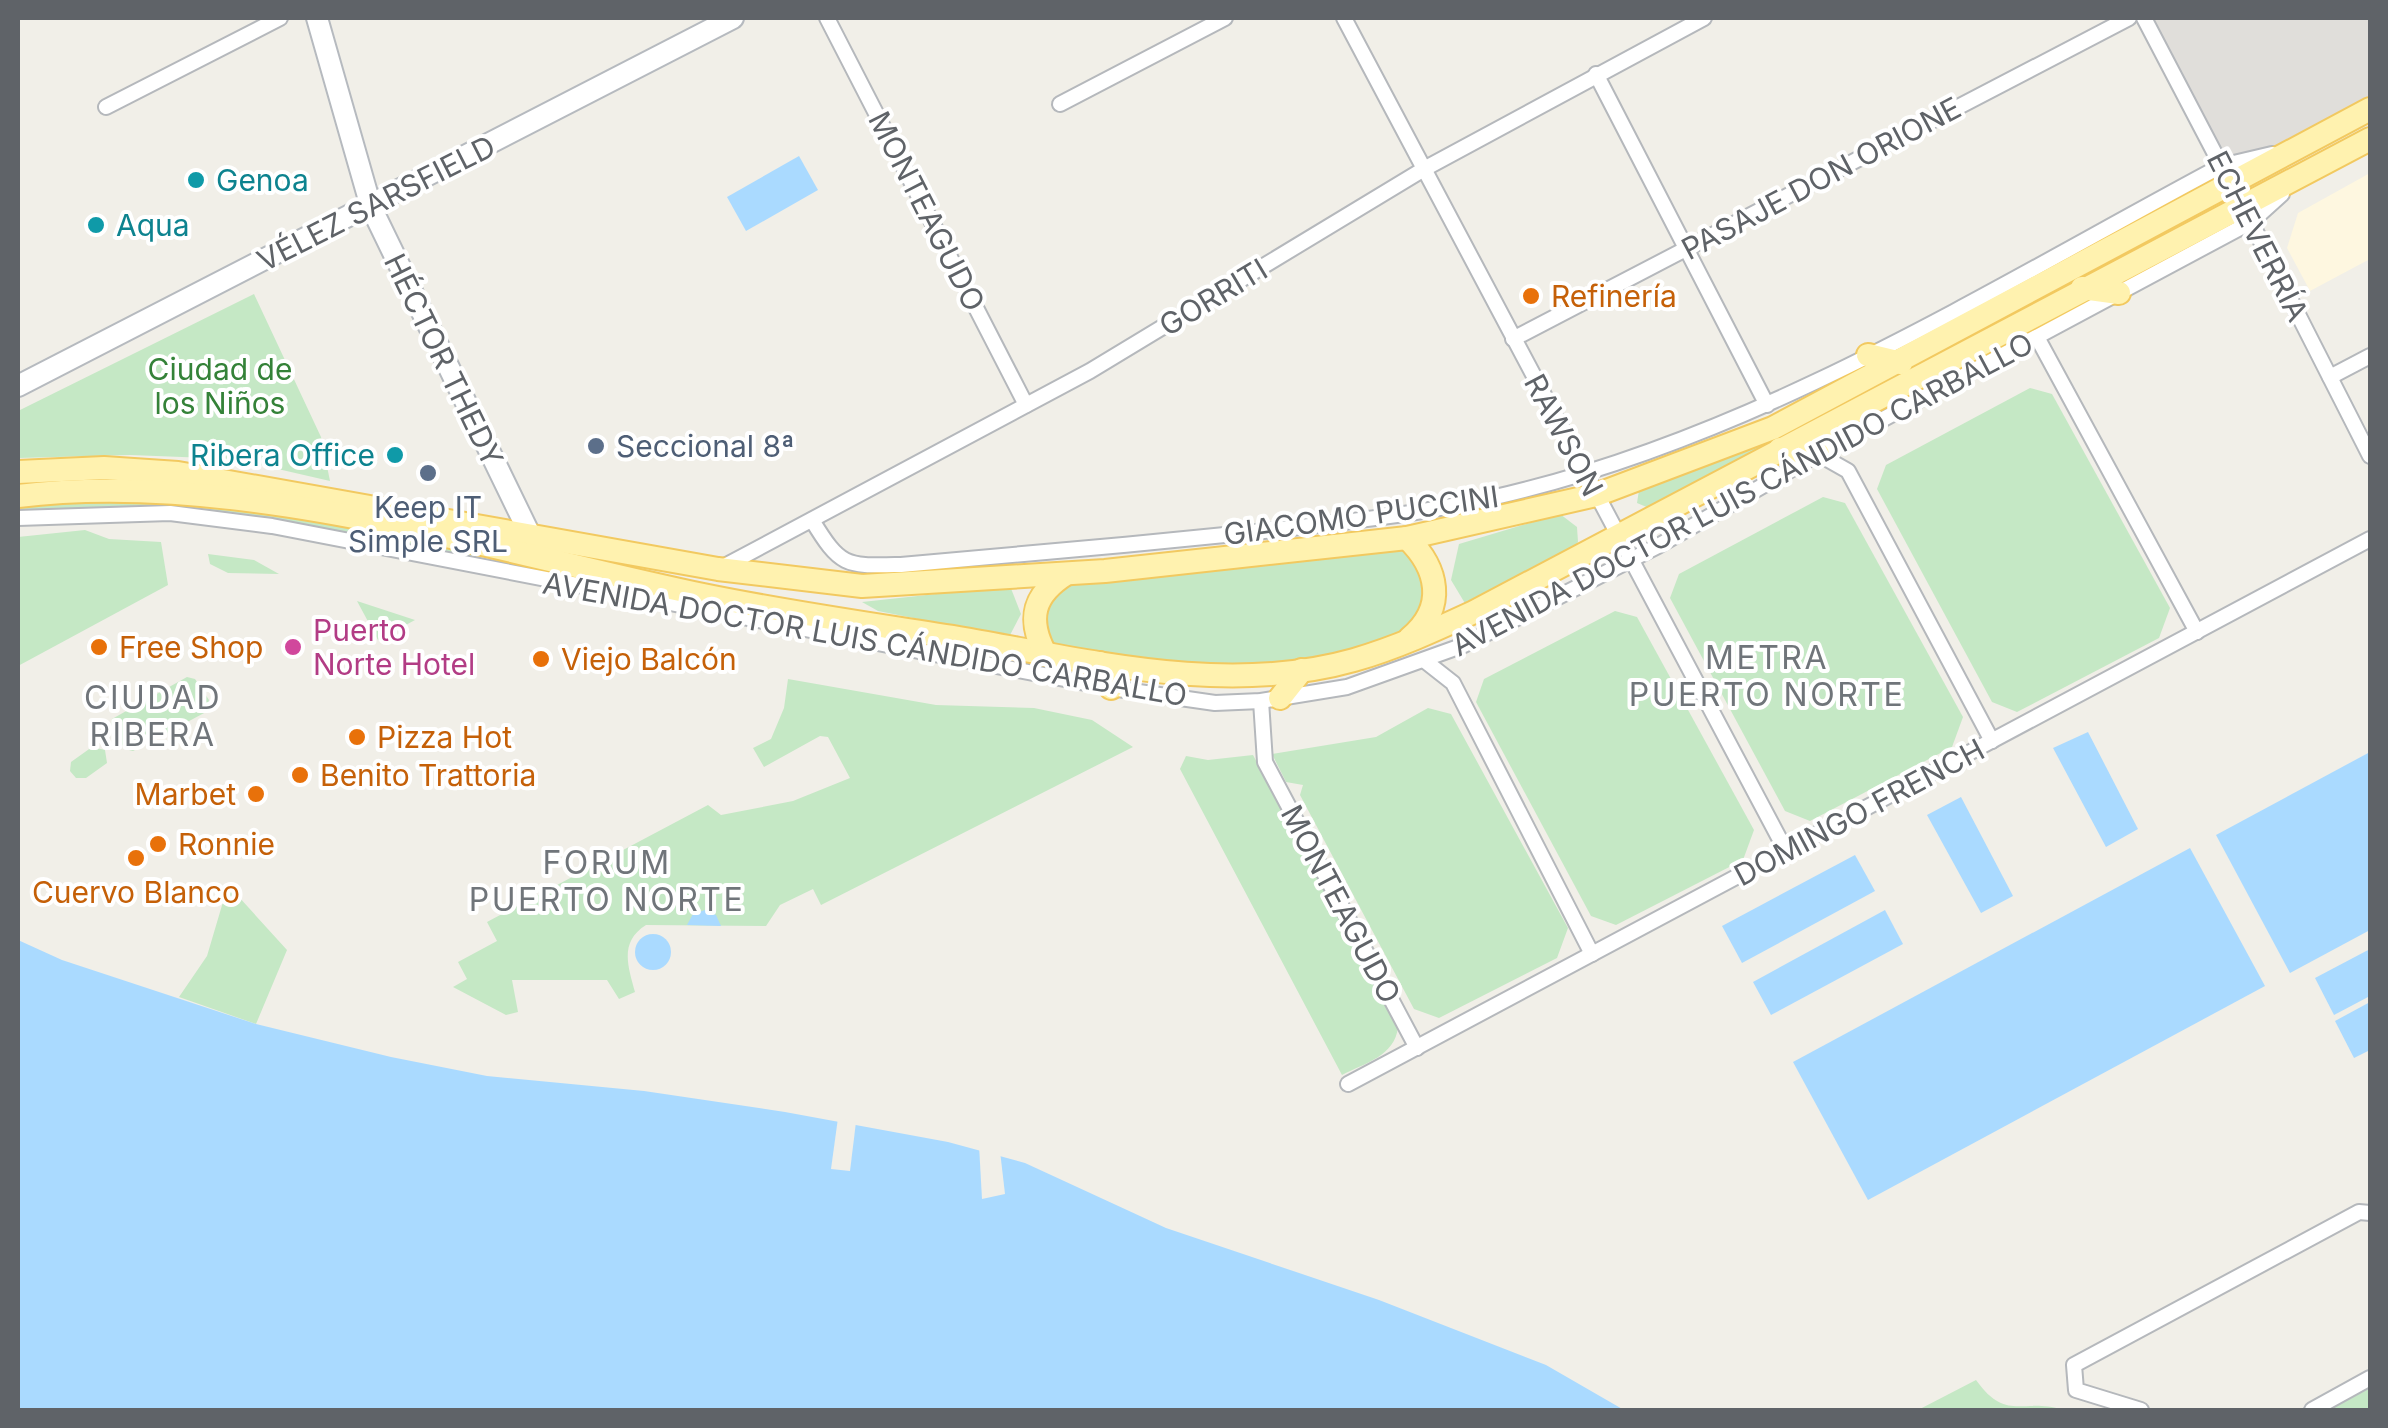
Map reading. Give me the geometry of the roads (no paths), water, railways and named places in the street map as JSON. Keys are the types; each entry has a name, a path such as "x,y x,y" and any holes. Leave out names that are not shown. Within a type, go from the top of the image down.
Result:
{"main road":[{"name":"HÉCTOR THEDY","path":"317,18 371,206 540,556"},
{"name":"VÉLEZ SARSFIELD","path":"23,377 371,206 732,18"},
{"name":"AVENIDA DOCTOR LUIS CÁNDIDO CARBALLO","path":"18,496 106,490 178,492 282,506 540,556 705,596 1100,663 1181,674 1302,670 1354,660 1404,644 1474,612 2082,288 2236,195 2292,150 2370,109"},
{"name":"AVENIDA DOCTOR LUIS CÁNDIDO CARBALLO","path":"18,472 104,468 178,472 718,569 862,586 1066,574 1406,538 1596,495 1773,428 2236,195 2304,173 2370,139"},
{"path":"2082,288 2119,293"},
{"path":"1868,355 1901,363"},
{"path":"1780,450 1818,454"},
{"path":"1445,508 1466,527"},
{"path":"1404,644 1423,627 1435,591 1435,578 1425,555 1406,538"},
{"path":"1046,653 1034,632 1034,608 1045,587 1066,574"},
{"path":"1100,663 1111,688"},
{"path":"1271,700 1302,670"}],"street":[{"path":"106,107 280,18"},
{"name":"MONTEAGUDO","path":"827,18 1026,405"},
{"path":"1060,104 1225,18"},
{"name":"RAWSON","path":"1344,18 1786,851"},
{"name":"GORRITI","path":"718,569 1090,371 1424,169 1704,18"},
{"name":"PASAJE DON ORIONE","path":"1513,339 2129,18"},
{"name":"ECHEVERRÍA","path":"2144,18 2370,456"},
{"path":"1596,74 1768,405"},
{"name":"AVENIDA DOCTOR LUIS CÁNDIDO CARBALLO","path":"18,518 170,513 272,526 1111,688 1215,703 1271,700 1347,687 1424,661 1630,560 2119,293 2236,195"},
{"name":"GIACOMO PUCCINI","path":"812,520 835,558 853,566 1102,548 1445,508 1584,473 1768,405 1868,355 2236,195"},
{"path":"2037,338 2197,632"},
{"path":"2330,377 2370,356"},
{"path":"1818,454 1848,471 1992,741"},
{"name":"DOMINGO FRENCH","path":"1348,1084 2370,539"},
{"name":"HÉCTOR THEDY","path":"540,556 553,581"},
{"path":"1424,661 1453,684 1592,954"},
{"name":"MONTEAGUDO","path":"1271,700 1266,762 1417,1048"},
{"path":"2141,1410 2076,1390 2074,1365 2359,1212 2370,1213"},
{"path":"2312,1410 2370,1378"}],"water":[{"path":"799,156 818,190 746,231 727,197"},
{"path":"2088,732 2138,829 2106,847 2053,748"},
{"path":"2370,752 2370,930 2290,973 2216,835"},
{"path":"1961,797 2013,896 1981,913 1927,815"},
{"path":"2190,848 2265,986 1868,1200 1793,1062"},
{"path":"1855,855 1875,891 1742,963 1722,926"},
{"path":"705,910 716,915 721,926 687,925 693,914"},
{"path":"1885,910 1903,944 1771,1015 1753,982"},
{"path":"653,934 666,939 671,952 666,965 653,970 640,965 635,952 640,939"},
{"path":"18,940 62,960 256,1024 391,1057 487,1076 644,1091 785,1112 948,1142 1025,1163 1166,1228 1379,1300 1546,1365 1624,1410 18,1410"},
{"path":"2370,949 2370,996 2334,1015 2315,978"},
{"path":"2370,1002 2370,1050 2354,1058 2335,1021"}],"place":[{"name":"Genoa","path":"196,180"},
{"name":"Aqua","path":"96,225"},
{"name":"Refinería","path":"1531,296"},
{"name":"Seccional 8ª","path":"596,446"},
{"name":"Ribera Office","path":"395,455"},
{"name":"Keep IT Simple SRL","path":"428,473"},
{"name":"Free Shop","path":"99,647"},
{"name":"Puerto Norte Hotel","path":"293,647"},
{"name":"Viejo Balcón","path":"541,659"},
{"name":"Pizza Hot","path":"357,737"},
{"name":"Benito Trattoria","path":"300,775"},
{"name":"Marbet","path":"256,794"},
{"name":"Ronnie","path":"158,844"},
{"name":"Cuervo Blanco","path":"136,858"}],"district":[{"name":"METRA PUERTO NORTE","path":"1767,676"},
{"name":"CIUDAD RIBERA","path":"153,716"},
{"name":"FORUM PUERTO NORTE","path":"607,880"}],"park label":[{"name":"Ciudad de los Niños","path":"220,386"}]}
